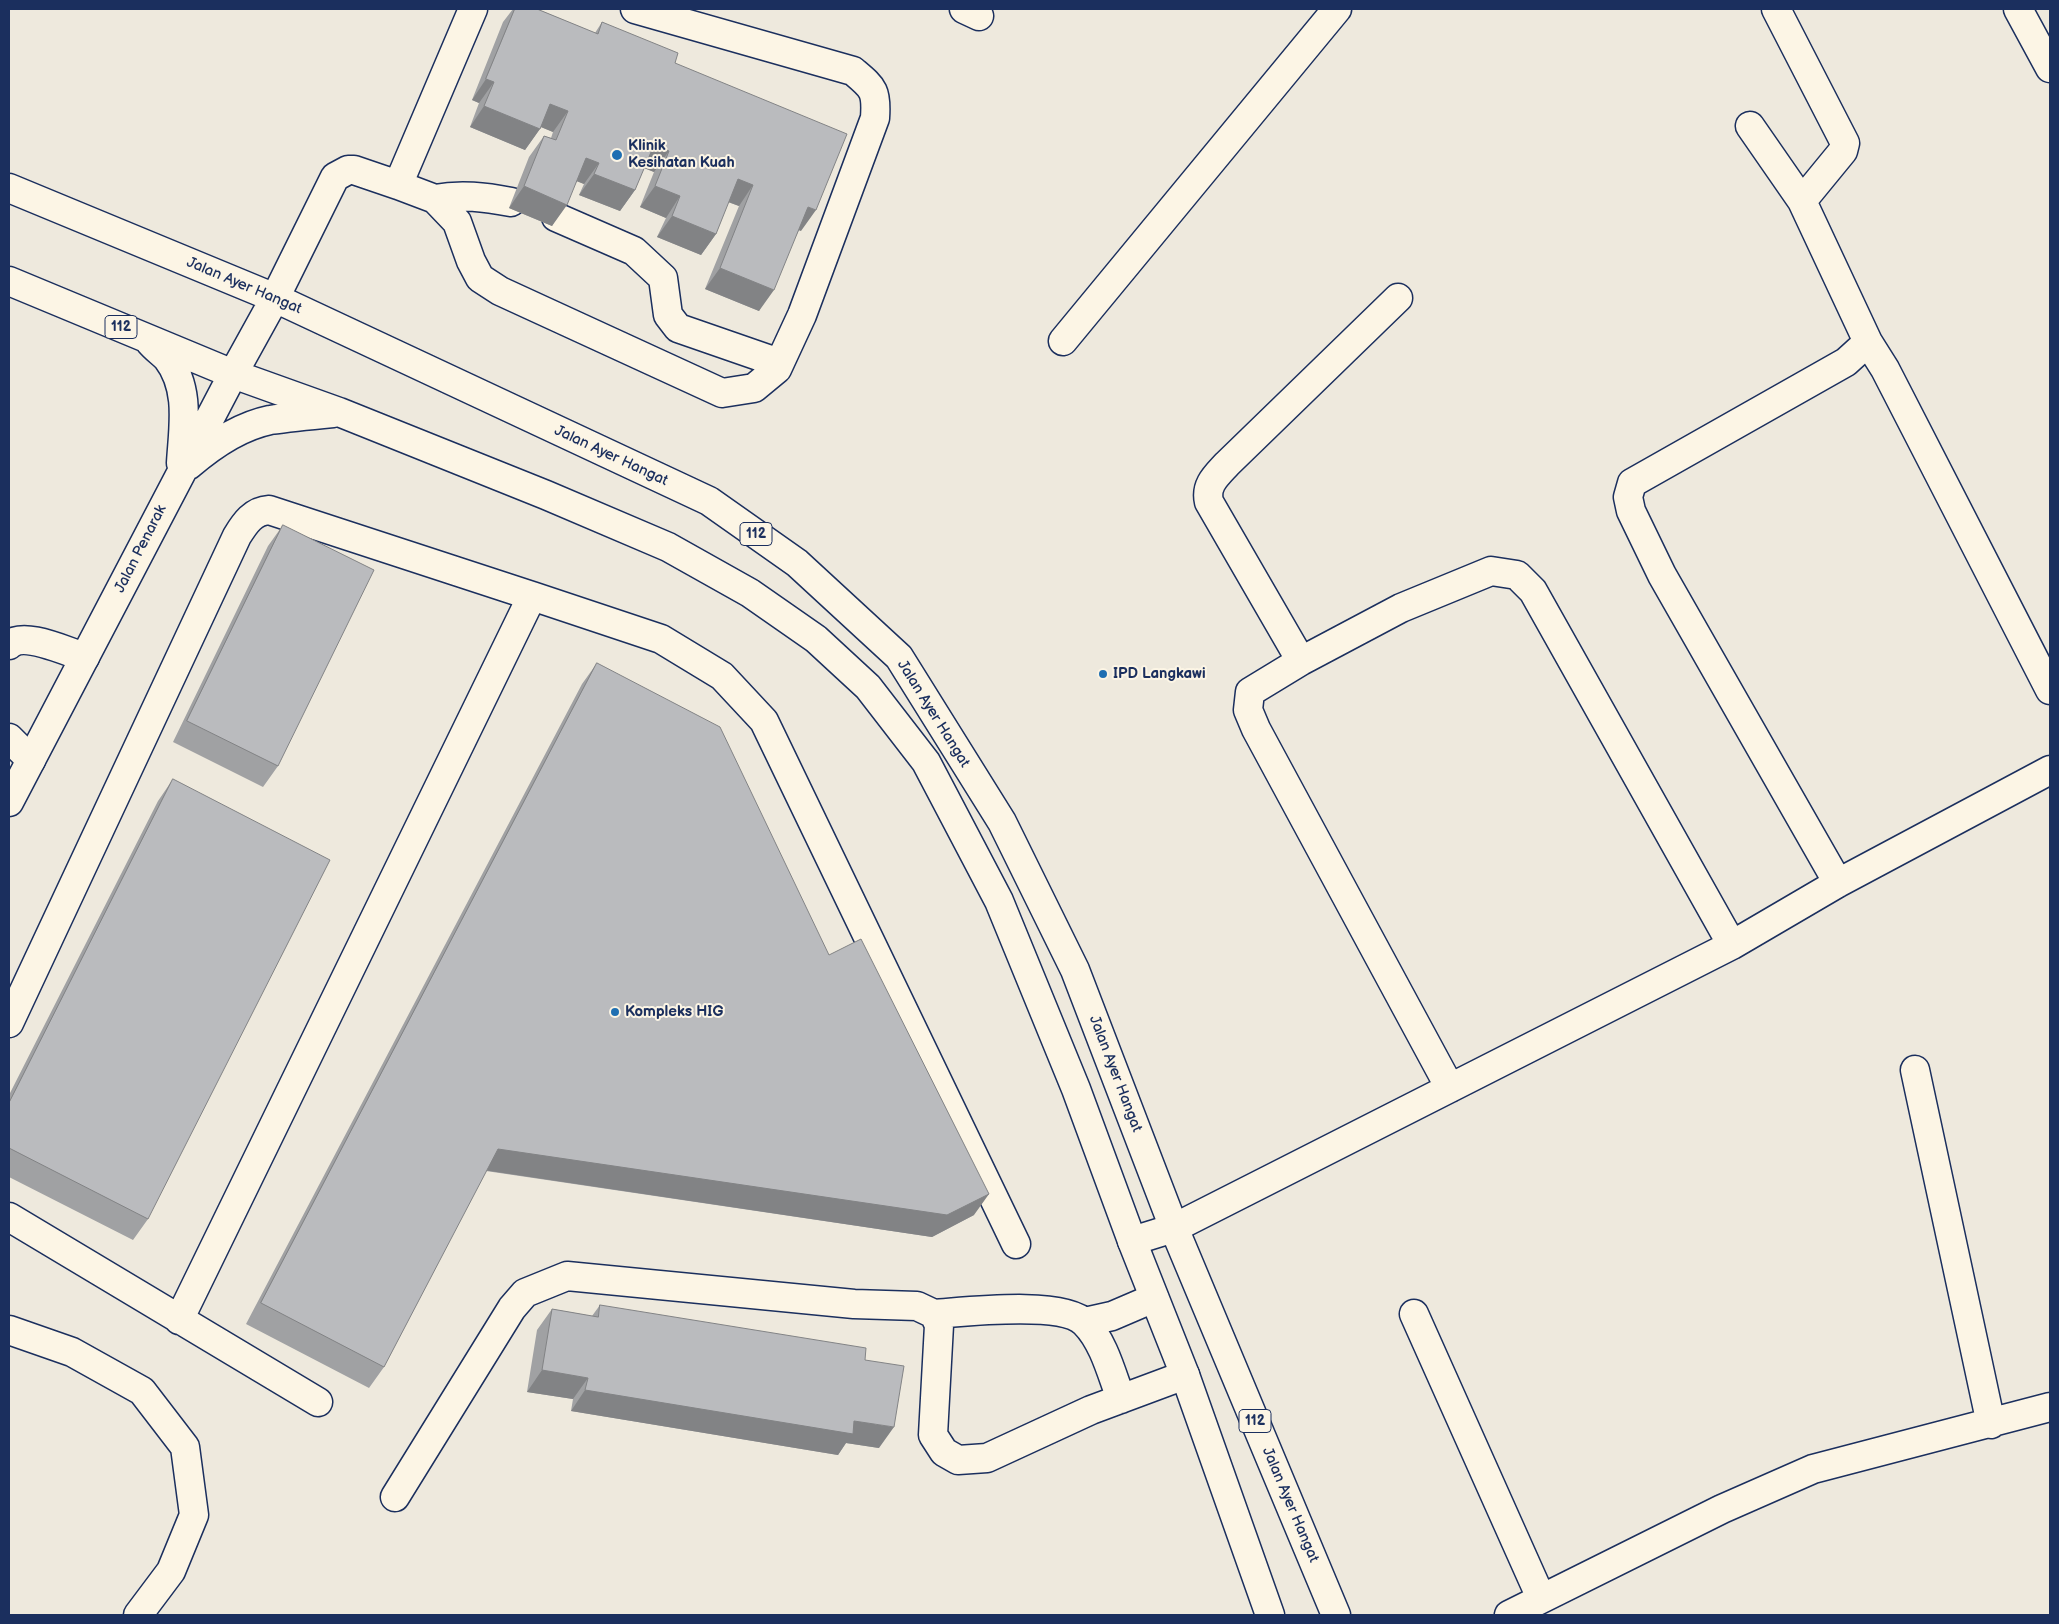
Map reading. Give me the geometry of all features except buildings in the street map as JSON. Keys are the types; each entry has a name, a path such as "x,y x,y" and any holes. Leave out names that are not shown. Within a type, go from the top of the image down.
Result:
{"main road":[{"path":"398,185 473,9"},
{"path":"435,199 457,222 480,278 500,291 722,393 746,391 754,388 776,369 802,315 875,118 876,102 871,87 852,71 635,9"},
{"path":"1063,341 1337,9"},
{"path":"1776,9 1845,143 1843,152 1802,201"},
{"path":"2018,9 2050,68"},
{"path":"1750,126 1802,201 1868,342 1885,369 2050,690"},
{"name":"Jalan Penarak","path":"9,802 232,374 275,298 335,178 348,170 354,170 435,199"},
{"name":"Jalan Ayer Hangat","path":"9,188 275,298 709,501 797,563 898,657 1002,822 1075,970 1174,1228 1336,1615"},
{"path":"435,199 454,196 481,197 511,202"},
{"path":"556,217 634,251 663,278 668,315 678,328 779,363"},
{"name":"112","path":"9,280 232,374 339,412 546,495 668,547 750,593 772,608 816,639 868,687 926,762 999,901 1076,1089 1132,1241 1185,1375 1269,1615"},
{"path":"1301,661 1209,502 1207,494 1210,483 1227,464 1398,298"},
{"path":"145,337 168,359 181,387 185,410 181,472"},
{"path":"1838,883 1662,575 1631,512 1628,497 1632,482 1846,362 1868,342"},
{"path":"181,472 202,454 236,433 268,421 339,412"},
{"path":"9,1023 237,536 245,522 253,515 262,510 269,510 662,638 722,676 764,721 1016,1244"},
{"path":"1450,1088 1270,755 1248,710 1250,692 1301,661 1401,608 1491,571 1517,574 1533,592 1732,945"},
{"path":"179,1320 532,596"},
{"path":"9,645 11,642 33,640 84,657"},
{"path":"9,738 31,760"},
{"path":"1132,1241 1174,1228 1732,945 1838,883 2050,770"},
{"path":"1915,1070 1991,1424"},
{"path":"9,1218 318,1402"},
{"path":"395,1497 512,1308 525,1293 567,1276 854,1304 917,1306 934,1314 1026,1309 1070,1315 1085,1322 1099,1343 1121,1399"},
{"path":"1085,1322 1112,1316 1154,1298"},
{"path":"934,1314 939,1325 934,1435 944,1452 958,1460 987,1458 1091,1410 1185,1375"},
{"path":"1414,1314 1541,1598"},
{"path":"9,1330 72,1352 142,1391 185,1447 194,1515 171,1571 138,1615"},
{"path":"1508,1615 1722,1509 1814,1469 2050,1408"}],"place":[{"name":"Klinik Kesihatan Kuah","path":"617,155"},
{"name":"IPD Langkawi","path":"1103,674"},
{"name":"Kompleks HIG","path":"615,1012"}]}
